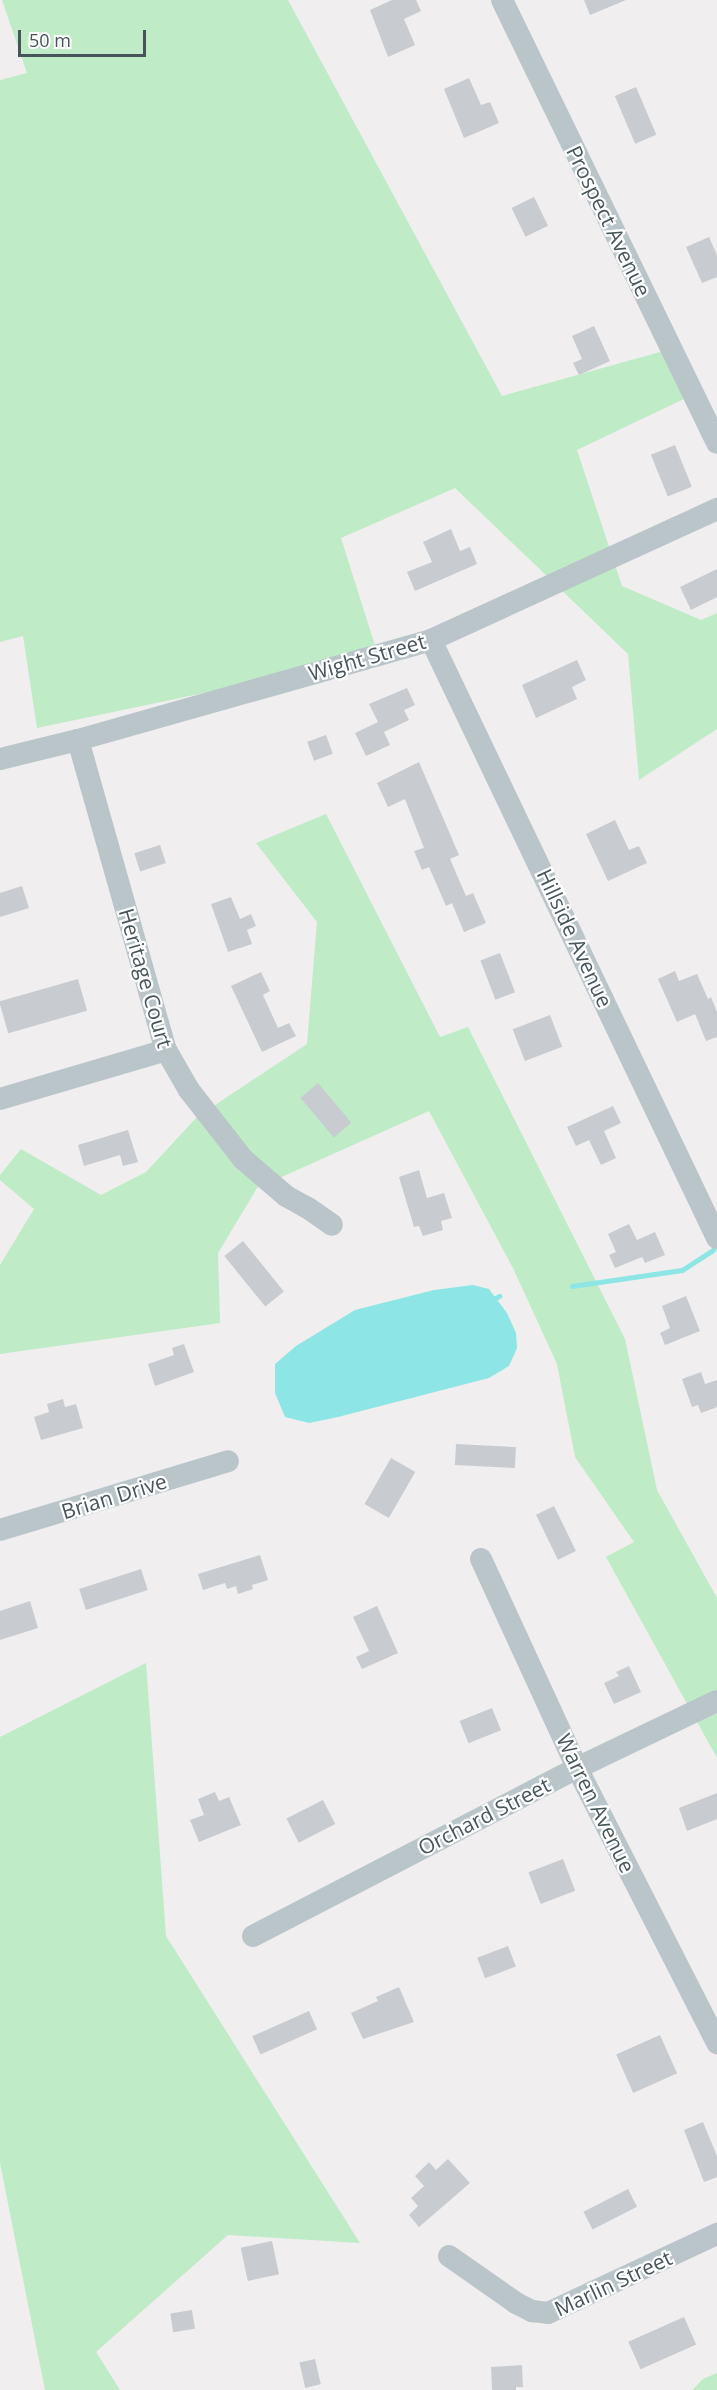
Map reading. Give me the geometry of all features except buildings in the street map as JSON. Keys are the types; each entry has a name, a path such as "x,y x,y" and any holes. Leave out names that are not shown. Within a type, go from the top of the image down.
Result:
{"street":[{"name":"Prospect Avenue","path":"502,0 717,442"},
{"name":"Wight Street","path":"0,759 78,740 431,640 717,509"},
{"name":"Hillside Avenue","path":"431,640 556,896 717,1238"},
{"name":"Heritage Court","path":"78,740 165,1050 189,1090 243,1159 286,1196 332,1225"},
{"path":"0,1099 165,1050"},
{"name":"Brian Drive","path":"0,1530 228,1461"},
{"name":"Warren Avenue","path":"481,1559 577,1768 717,2043"},
{"name":"Orchard Street","path":"254,1936 577,1768 717,1701"},
{"name":"Marlin Street","path":"449,2256 516,2303 532,2311 548,2313 717,2234"}],"green space":[{"path":"2,0 288,0 502,396 671,349 690,396 577,450 622,586 701,620 717,613 717,729 639,780 628,654 455,488 341,538 377,652 351,662 37,728 23,636 0,642 0,80 27,73"},
{"path":"326,814 440,1037 468,1027 625,1339 657,1490 717,1598 717,1758 606,1557 634,1542 575,1457 557,1364 513,1268 429,1111 257,1188 218,1253 220,1323 0,1354 0,1265 34,1209 0,1180 0,1175 21,1149 101,1195 146,1172 197,1117 307,1044 317,922 256,843"},
{"path":"146,1663 166,1936 360,2243 228,2235 96,2352 120,2390 45,2390 0,2163 0,1737"},
{"path":"717,2373 717,2390 692,2390 703,2379"}],"water":[{"path":"473,1285 489,1289 507,1313 516,1333 517,1348 509,1366 489,1378 338,1417 309,1423 285,1417 275,1393 275,1364 296,1346 355,1310 434,1290"}],"waterway":[{"path":"572,1286 682,1270 713,1250"},
{"path":"489,1302 499,1296"}]}
